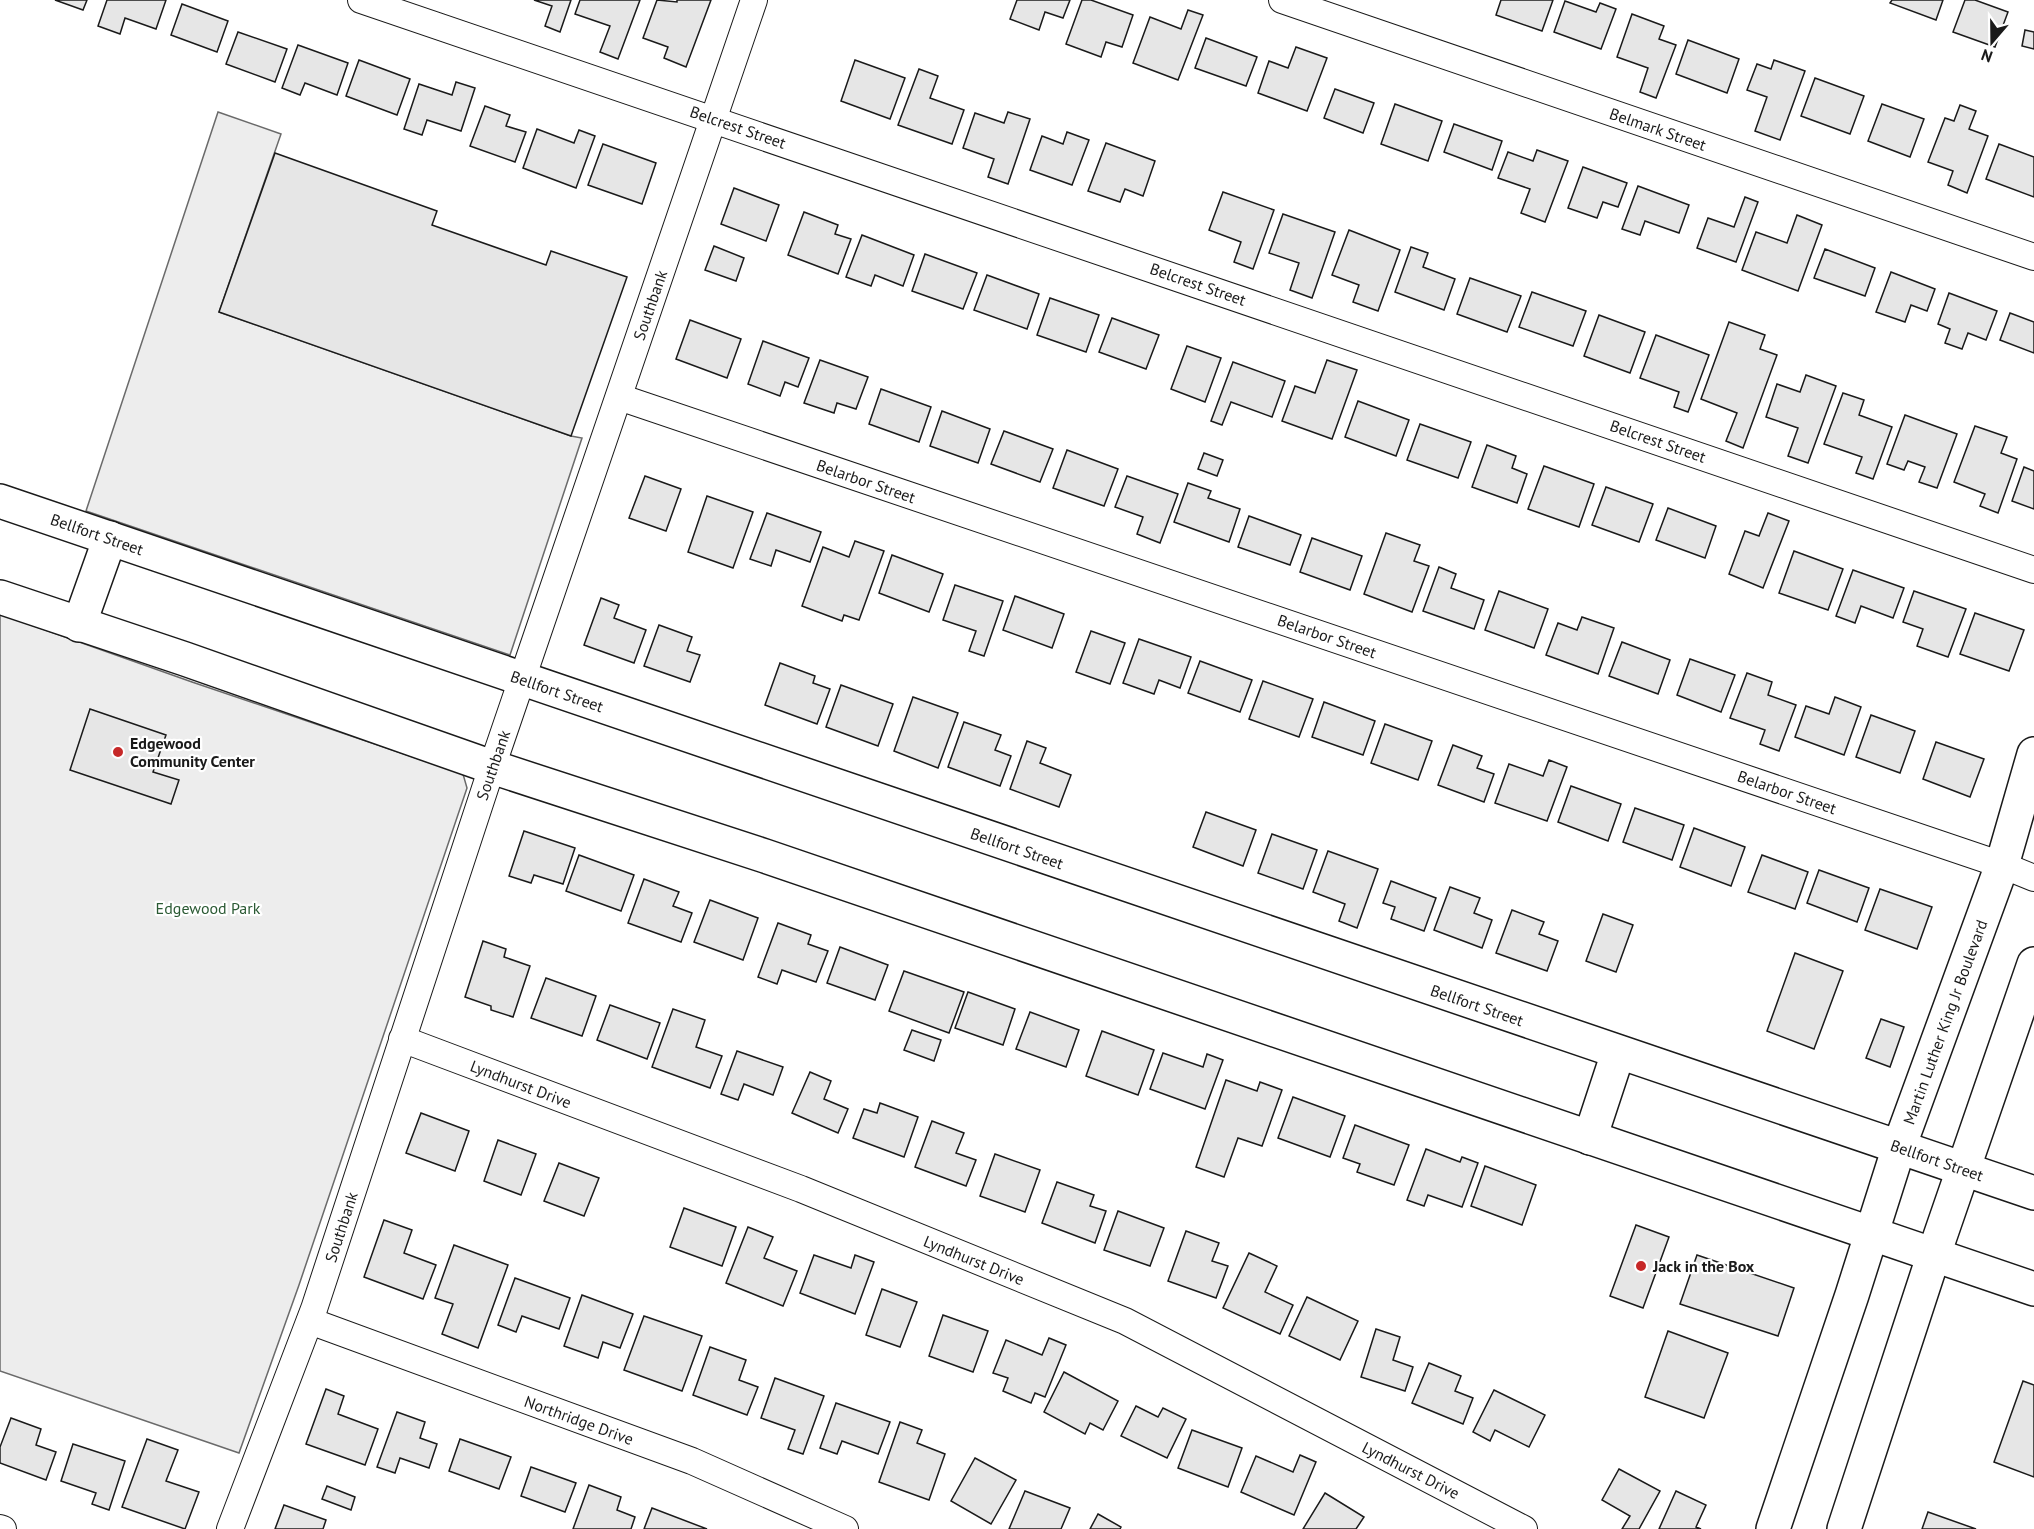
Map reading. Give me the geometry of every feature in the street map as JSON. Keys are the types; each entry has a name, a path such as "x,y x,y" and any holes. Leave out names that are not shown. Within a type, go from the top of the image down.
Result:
{"main road":[{"name":"Bellfort Street","path":"0,501 2034,1193"},
{"path":"79,624 110,538"},
{"path":"0,597 185,658 492,767 765,856 2034,1289"},
{"name":"Martin Luther King Jr Boulevard","path":"1773,1529 1899,1147 2002,865 2034,754"},
{"path":"1844,1529 1934,1254 2034,964"},
{"path":"1590,1138 1618,1053"}],"street":[{"name":"Belcrest Street","path":"361,0 2034,570"},
{"name":"Southbank","path":"230,1529 309,1321 492,767 754,0"},
{"name":"Belmark Street","path":"1282,0 2034,257"},
{"name":"Belarbor Street","path":"619,397 2002,865 2034,878"},
{"name":"Lyndhurst Drive","path":"402,1039 801,1189 1125,1321 1524,1529"},
{"name":"Northridge Drive","path":"309,1321 692,1461 845,1529"}],"shaded area":[{"path":"218,112 281,134 219,312 582,438 510,655 86,511"},
{"name":"Edgewood Park","path":"0,614 463,774 467,788 299,1285 239,1453 0,1371"}],"building":[{"path":"55,0 87,0 83,10"},
{"path":"107,0 166,0 156,29 125,18 120,34 98,26"},
{"path":"534,0 571,0 560,32 545,26 552,6"},
{"path":"580,0 640,0 618,59 600,52 610,26 575,14"},
{"path":"657,0 677,2 677,0 711,0 686,67 664,58 668,47 643,38"},
{"path":"1017,0 1070,0 1063,18 1045,12 1039,30 1010,19"},
{"path":"1082,0 1091,0 1133,15 1122,47 1106,42 1101,57 1066,44"},
{"path":"1501,0 1553,0 1542,31 1496,15"},
{"path":"1892,0 1943,0 1936,20 1890,3"},
{"path":"1965,0 1975,0 2008,12 1995,47 1953,32"},
{"path":"1565,1 1596,12 1600,3 1616,9 1601,49 1554,32"},
{"path":"182,4 228,21 217,52 171,35"},
{"path":"1188,10 1203,15 1178,80 1133,63 1150,17 1181,29"},
{"path":"1632,14 1664,26 1659,39 1676,45 1656,98 1640,92 1648,68 1617,57"},
{"path":"2025,30 2034,32 2034,49 2022,46"},
{"path":"238,32 287,49 275,82 226,64"},
{"path":"1206,38 1257,57 1246,86 1195,68"},
{"path":"1688,40 1739,59 1727,93 1676,74"},
{"path":"298,45 348,63 337,95 305,83 300,95 282,88"},
{"path":"1296,47 1327,58 1307,111 1258,93 1269,61 1288,68"},
{"path":"359,60 410,79 397,115 346,96"},
{"path":"855,60 905,78 890,119 841,101"},
{"path":"1774,60 1805,71 1780,140 1755,131 1767,97 1747,90 1757,64 1771,69"},
{"path":"919,69 938,76 930,98 964,110 952,144 898,125"},
{"path":"1815,78 1864,96 1850,134 1801,116"},
{"path":"456,82 475,88 461,131 427,120 422,135 404,129 419,84 452,95"},
{"path":"1335,89 1374,103 1363,133 1324,118"},
{"path":"1395,104 1442,121 1428,161 1381,144"},
{"path":"1882,104 1924,119 1910,157 1868,141"},
{"path":"1960,105 1976,111 1969,129 1988,136 1967,193 1948,185 1953,171 1928,162 1945,118 1954,121"},
{"path":"485,106 510,115 506,126 526,132 515,162 470,146"},
{"path":"1008,112 1030,119 1008,184 988,177 994,159 963,148 975,113 1004,123"},
{"path":"1454,124 1502,141 1492,170 1444,152"},
{"path":"537,129 574,143 579,130 595,136 576,188 523,168"},
{"path":"1067,132 1089,140 1072,185 1030,170 1042,136 1063,144"},
{"path":"1106,143 1155,161 1143,196 1125,189 1120,202 1088,191"},
{"path":"603,144 656,163 642,204 588,185"},
{"path":"1999,144 2034,157 2034,197 1986,179"},
{"path":"1537,150 1568,161 1545,222 1521,213 1530,189 1498,178 1508,152 1533,161"},
{"path":"275,153 437,211 432,225 546,265 551,251 627,277 571,436 219,312"},
{"path":"1583,167 1627,183 1618,207 1603,202 1597,218 1568,208"},
{"path":"1638,186 1689,205 1679,233 1645,221 1640,235 1622,229"},
{"path":"734,188 779,205 766,241 721,224"},
{"path":"1223,192 1274,210 1253,269 1234,262 1241,242 1209,230"},
{"path":"1745,197 1758,202 1736,262 1697,248 1708,218 1734,227"},
{"path":"804,212 838,225 835,234 851,239 838,274 788,255"},
{"path":"1283,214 1335,232 1312,298 1290,290 1299,263 1269,253"},
{"path":"1797,215 1822,225 1798,291 1742,270 1756,232 1787,243"},
{"path":"1349,230 1400,250 1378,311 1353,302 1359,285 1332,275"},
{"path":"862,235 914,255 903,286 875,275 871,286 846,277"},
{"path":"714,246 744,258 736,281 705,270"},
{"path":"1411,247 1428,253 1423,267 1455,279 1444,310 1395,292"},
{"path":"1825,249 1875,268 1865,296 1814,278"},
{"path":"925,254 977,273 963,309 912,291"},
{"path":"1891,272 1935,289 1927,311 1911,305 1905,322 1876,312"},
{"path":"987,275 1039,294 1027,329 974,310"},
{"path":"1470,278 1521,296 1507,332 1457,314"},
{"path":"1532,292 1586,311 1573,346 1519,327"},
{"path":"1949,293 1997,311 1986,340 1968,333 1962,349 1945,343 1950,329 1938,324"},
{"path":"1050,298 1099,315 1086,352 1037,335"},
{"path":"2010,313 2034,322 2034,353 2000,340"},
{"path":"1599,315 1645,332 1630,373 1584,356"},
{"path":"1112,318 1159,335 1146,369 1099,352"},
{"path":"690,320 741,339 727,378 676,359"},
{"path":"1729,322 1765,335 1760,349 1777,355 1743,448 1726,441 1737,413 1701,399"},
{"path":"1656,335 1709,355 1688,412 1674,407 1679,392 1640,378"},
{"path":"763,341 809,358 798,387 785,382 780,396 748,384"},
{"path":"1187,346 1221,358 1205,402 1171,389"},
{"path":"820,360 868,377 856,409 837,403 834,413 804,403"},
{"path":"1327,360 1357,370 1332,439 1282,421 1295,386 1315,393"},
{"path":"1233,362 1285,381 1272,417 1231,402 1222,425 1211,421"},
{"path":"1806,375 1836,386 1808,463 1788,456 1798,428 1766,417 1777,384 1800,392"},
{"path":"881,389 931,407 919,442 869,424"},
{"path":"1843,393 1864,400 1859,415 1892,427 1873,479 1856,473 1862,457 1824,444"},
{"path":"1358,401 1409,420 1396,456 1345,437"},
{"path":"942,411 990,429 978,463 930,446"},
{"path":"1905,415 1957,434 1937,488 1919,482 1925,467 1908,461 1904,470 1887,464"},
{"path":"1420,424 1471,442 1458,478 1407,460"},
{"path":"1975,426 2007,437 2001,453 2017,459 1998,513 1980,506 1985,494 1954,482"},
{"path":"1004,431 1053,449 1040,482 991,464"},
{"path":"1487,445 1516,456 1512,468 1527,474 1517,503 1472,487"},
{"path":"1067,450 1118,469 1104,506 1053,488"},
{"path":"1204,453 1223,460 1217,476 1198,469"},
{"path":"1544,466 1594,484 1579,527 1528,509"},
{"path":"2024,467 2034,471 2034,509 2012,501"},
{"path":"645,476 681,489 666,531 629,518"},
{"path":"1127,476 1178,494 1160,543 1137,534 1143,517 1115,507"},
{"path":"1188,483 1211,491 1208,498 1240,509 1229,542 1174,522"},
{"path":"1606,487 1653,504 1639,542 1592,525"},
{"path":"707,496 753,512 733,568 688,552"},
{"path":"1668,508 1716,526 1705,558 1656,540"},
{"path":"767,513 821,532 810,562 776,550 771,566 750,559"},
{"path":"1768,513 1789,521 1763,588 1729,574 1745,531 1759,536"},
{"path":"1249,516 1301,535 1290,565 1238,547"},
{"path":"1386,533 1420,545 1414,561 1429,566 1412,612 1364,594"},
{"path":"1312,538 1362,556 1350,590 1300,572"},
{"path":"855,541 884,551 859,620 844,615 842,621 802,606 823,547 849,557"},
{"path":"1794,551 1843,569 1828,610 1779,593"},
{"path":"892,555 943,574 929,612 879,593"},
{"path":"1439,567 1456,574 1451,588 1484,600 1474,629 1423,611"},
{"path":"1853,570 1904,588 1893,618 1861,606 1855,623 1836,616"},
{"path":"955,585 1003,601 984,656 969,651 976,631 943,620"},
{"path":"1499,591 1548,609 1534,648 1485,630"},
{"path":"1914,591 1966,609 1948,657 1917,646 1923,629 1903,622"},
{"path":"1015,596 1064,614 1052,648 1003,630"},
{"path":"601,598 619,605 614,618 646,630 634,663 584,645"},
{"path":"1975,613 2024,630 2009,671 1960,654"},
{"path":"1582,617 1614,628 1598,674 1546,655 1558,623 1577,630"},
{"path":"659,625 692,637 687,651 700,655 690,682 644,666"},
{"path":"1091,631 1125,643 1110,684 1076,672"},
{"path":"1139,639 1191,657 1180,688 1159,680 1154,694 1123,683"},
{"path":"1622,642 1670,660 1658,694 1609,676"},
{"path":"1690,659 1735,675 1721,712 1677,695"},
{"path":"1200,661 1252,680 1240,712 1188,693"},
{"path":"780,663 815,676 813,683 830,689 817,724 765,705"},
{"path":"1747,673 1772,682 1768,695 1796,705 1779,751 1760,744 1765,730 1730,718"},
{"path":"1263,681 1313,699 1299,737 1249,719"},
{"path":"841,685 893,704 878,746 826,727"},
{"path":"913,697 958,713 938,768 894,751"},
{"path":"1835,697 1861,707 1844,755 1795,737 1806,706 1829,714"},
{"path":"1324,702 1375,721 1363,755 1312,737"},
{"name":"Edgewood Community Center","path":"90,709 166,735 153,772 179,780 171,804 70,770"},
{"path":"1871,715 1915,731 1900,773 1856,757"},
{"path":"964,722 1001,735 995,750 1011,756 1000,786 948,767"},
{"path":"1385,724 1432,741 1418,780 1371,763"},
{"path":"1027,741 1046,748 1040,763 1071,775 1059,807 1010,789"},
{"path":"1936,742 1984,759 1970,797 1923,779"},
{"path":"1453,745 1482,756 1477,768 1494,774 1484,802 1438,785"},
{"path":"1549,760 1567,767 1547,821 1495,803 1509,764 1543,776"},
{"path":"1571,786 1621,804 1608,841 1558,822"},
{"path":"1635,808 1684,825 1672,860 1623,842"},
{"path":"1206,812 1256,830 1243,866 1193,847"},
{"path":"1694,828 1745,847 1731,886 1680,867"},
{"path":"524,831 575,848 563,884 534,875 531,883 509,876"},
{"path":"1272,834 1317,850 1303,889 1258,873"},
{"path":"1328,851 1378,869 1357,928 1339,921 1345,904 1313,892"},
{"path":"579,855 634,875 621,911 566,891"},
{"path":"1762,855 1808,872 1795,909 1748,892"},
{"path":"1819,870 1869,888 1857,922 1807,903"},
{"path":"644,879 679,892 673,906 692,913 681,942 628,923"},
{"path":"1391,881 1436,898 1424,931 1391,919 1395,907 1383,903"},
{"path":"1450,887 1480,898 1474,913 1492,920 1482,948 1434,930"},
{"path":"1880,889 1932,907 1917,949 1865,930"},
{"path":"710,900 758,918 743,960 694,942"},
{"path":"1512,910 1544,922 1539,934 1558,941 1547,971 1496,953"},
{"path":"1603,914 1633,925 1616,972 1586,961"},
{"path":"778,923 811,935 808,944 828,951 816,982 782,970 777,984 758,977"},
{"path":"483,941 506,949 504,957 530,966 513,1017 491,1010 491,1006 465,997"},
{"path":"840,947 888,965 875,1000 827,983"},
{"path":"1795,953 1843,971 1814,1049 1767,1031"},
{"path":"904,971 964,992 949,1033 889,1011"},
{"path":"546,978 596,996 582,1036 531,1018"},
{"path":"968,992 1015,1009 1003,1045 955,1028"},
{"path":"610,1005 660,1023 647,1059 597,1040"},
{"path":"673,1009 705,1020 696,1047 722,1056 710,1088 652,1067"},
{"path":"1030,1012 1079,1030 1066,1067 1016,1049"},
{"path":"1881,1019 1904,1027 1890,1067 1866,1058"},
{"path":"912,1030 941,1040 934,1061 904,1050"},
{"path":"1102,1031 1154,1050 1138,1095 1086,1076"},
{"path":"737,1051 783,1067 773,1095 744,1084 738,1100 721,1094"},
{"path":"1163,1053 1203,1067 1207,1054 1223,1060 1205,1109 1150,1089"},
{"path":"810,1072 831,1081 824,1099 848,1109 838,1133 792,1113"},
{"path":"1226,1080 1257,1091 1260,1082 1282,1090 1262,1146 1238,1138 1224,1177 1196,1167"},
{"path":"1293,1097 1345,1116 1330,1157 1278,1138"},
{"path":"880,1103 918,1117 904,1157 853,1138 864,1109 877,1113"},
{"path":"421,1113 469,1131 455,1171 406,1153"},
{"path":"932,1121 964,1133 956,1153 976,1160 966,1186 915,1167"},
{"path":"1355,1125 1409,1145 1394,1185 1357,1172 1360,1164 1343,1158"},
{"path":"498,1140 536,1154 521,1195 484,1181"},
{"path":"1426,1149 1460,1162 1462,1157 1478,1163 1462,1207 1428,1195 1424,1206 1407,1200"},
{"path":"995,1154 1040,1170 1025,1212 980,1196"},
{"path":"559,1163 599,1178 584,1216 544,1201"},
{"path":"1485,1166 1536,1185 1522,1225 1471,1206"},
{"path":"1057,1182 1094,1195 1090,1206 1106,1211 1095,1243 1042,1223"},
{"path":"684,1208 736,1227 722,1266 670,1247"},
{"path":"1118,1211 1164,1228 1150,1266 1104,1250"},
{"path":"384,1220 412,1230 404,1253 436,1265 423,1299 364,1277"},
{"path":"1636,1225 1669,1237 1643,1308 1610,1296"},
{"path":"748,1227 773,1237 764,1258 797,1271 783,1306 726,1283"},
{"path":"1186,1231 1219,1243 1212,1261 1228,1266 1216,1298 1168,1281"},
{"path":"454,1245 508,1265 478,1348 442,1334 453,1304 435,1298"},
{"path":"1249,1253 1277,1266 1265,1292 1293,1305 1280,1334 1223,1308"},
{"path":"814,1255 851,1268 855,1255 874,1262 855,1314 800,1293"},
{"path":"1697,1255 1794,1288 1778,1336 1680,1304"},
{"path":"515,1278 570,1298 559,1329 522,1316 516,1332 498,1325"},
{"path":"882,1289 917,1302 900,1347 866,1335"},
{"path":"582,1295 633,1314 620,1348 603,1342 598,1358 564,1346"},
{"path":"1307,1297 1358,1321 1340,1360 1289,1336"},
{"path":"943,1315 988,1331 973,1372 929,1356"},
{"path":"644,1316 702,1336 682,1391 624,1370"},
{"path":"1376,1329 1400,1337 1393,1360 1413,1367 1405,1391 1361,1377"},
{"path":"1668,1331 1728,1353 1704,1418 1645,1397"},
{"path":"1049,1338 1066,1345 1045,1397 1035,1393 1031,1403 1003,1391 1008,1378 993,1373 1006,1340 1042,1355"},
{"path":"710,1347 746,1360 739,1380 758,1387 747,1415 693,1395"},
{"path":"1429,1363 1461,1376 1455,1391 1473,1398 1463,1424 1412,1403"},
{"path":"1064,1372 1118,1401 1103,1430 1090,1423 1085,1434 1044,1412"},
{"path":"775,1378 824,1396 803,1454 788,1449 795,1430 761,1418"},
{"path":"2023,1381 2034,1385 2034,1477 1994,1462"},
{"path":"326,1389 344,1396 338,1414 378,1429 365,1465 306,1444"},
{"path":"1494,1390 1545,1415 1529,1447 1495,1430 1490,1441 1473,1432"},
{"path":"836,1403 890,1422 878,1454 842,1441 837,1454 820,1448"},
{"path":"1136,1406 1158,1417 1163,1408 1186,1419 1167,1458 1121,1436"},
{"path":"397,1412 425,1422 420,1438 437,1444 429,1468 400,1458 395,1473 377,1467"},
{"path":"11,1418 41,1429 36,1445 56,1452 46,1480 0,1463 0,1447"},
{"path":"900,1422 922,1430 917,1443 945,1454 929,1500 879,1482"},
{"path":"1192,1430 1242,1448 1228,1487 1178,1468"},
{"path":"147,1439 178,1450 166,1481 199,1492 185,1529 122,1507"},
{"path":"460,1439 511,1457 499,1489 449,1471"},
{"path":"73,1444 125,1461 109,1510 92,1504 96,1493 61,1481"},
{"path":"1300,1455 1316,1462 1294,1515 1241,1492 1256,1456 1293,1472"},
{"path":"975,1458 1016,1480 991,1524 951,1501"},
{"path":"531,1467 576,1483 565,1512 521,1496"},
{"path":"1619,1469 1660,1491 1639,1529 1622,1529 1630,1516 1602,1500"},
{"path":"589,1485 621,1497 617,1510 635,1517 631,1529 573,1529"},
{"path":"327,1486 355,1497 351,1510 322,1499"},
{"path":"1025,1491 1070,1508 1061,1529 1009,1529"},
{"path":"1676,1491 1706,1505 1696,1527 1701,1529 1659,1529"},
{"path":"1325,1493 1364,1517 1356,1529 1303,1529"},
{"path":"284,1505 326,1520 323,1529 275,1529"},
{"path":"652,1508 707,1529 644,1529"},
{"path":"1928,1512 1976,1529 1922,1529"},
{"path":"1098,1514 1121,1527 1120,1529 1090,1529"}],"place":[{"name":"Edgewood Community Center","path":"118,752"},
{"name":"Jack in the Box","path":"1641,1266"}]}
